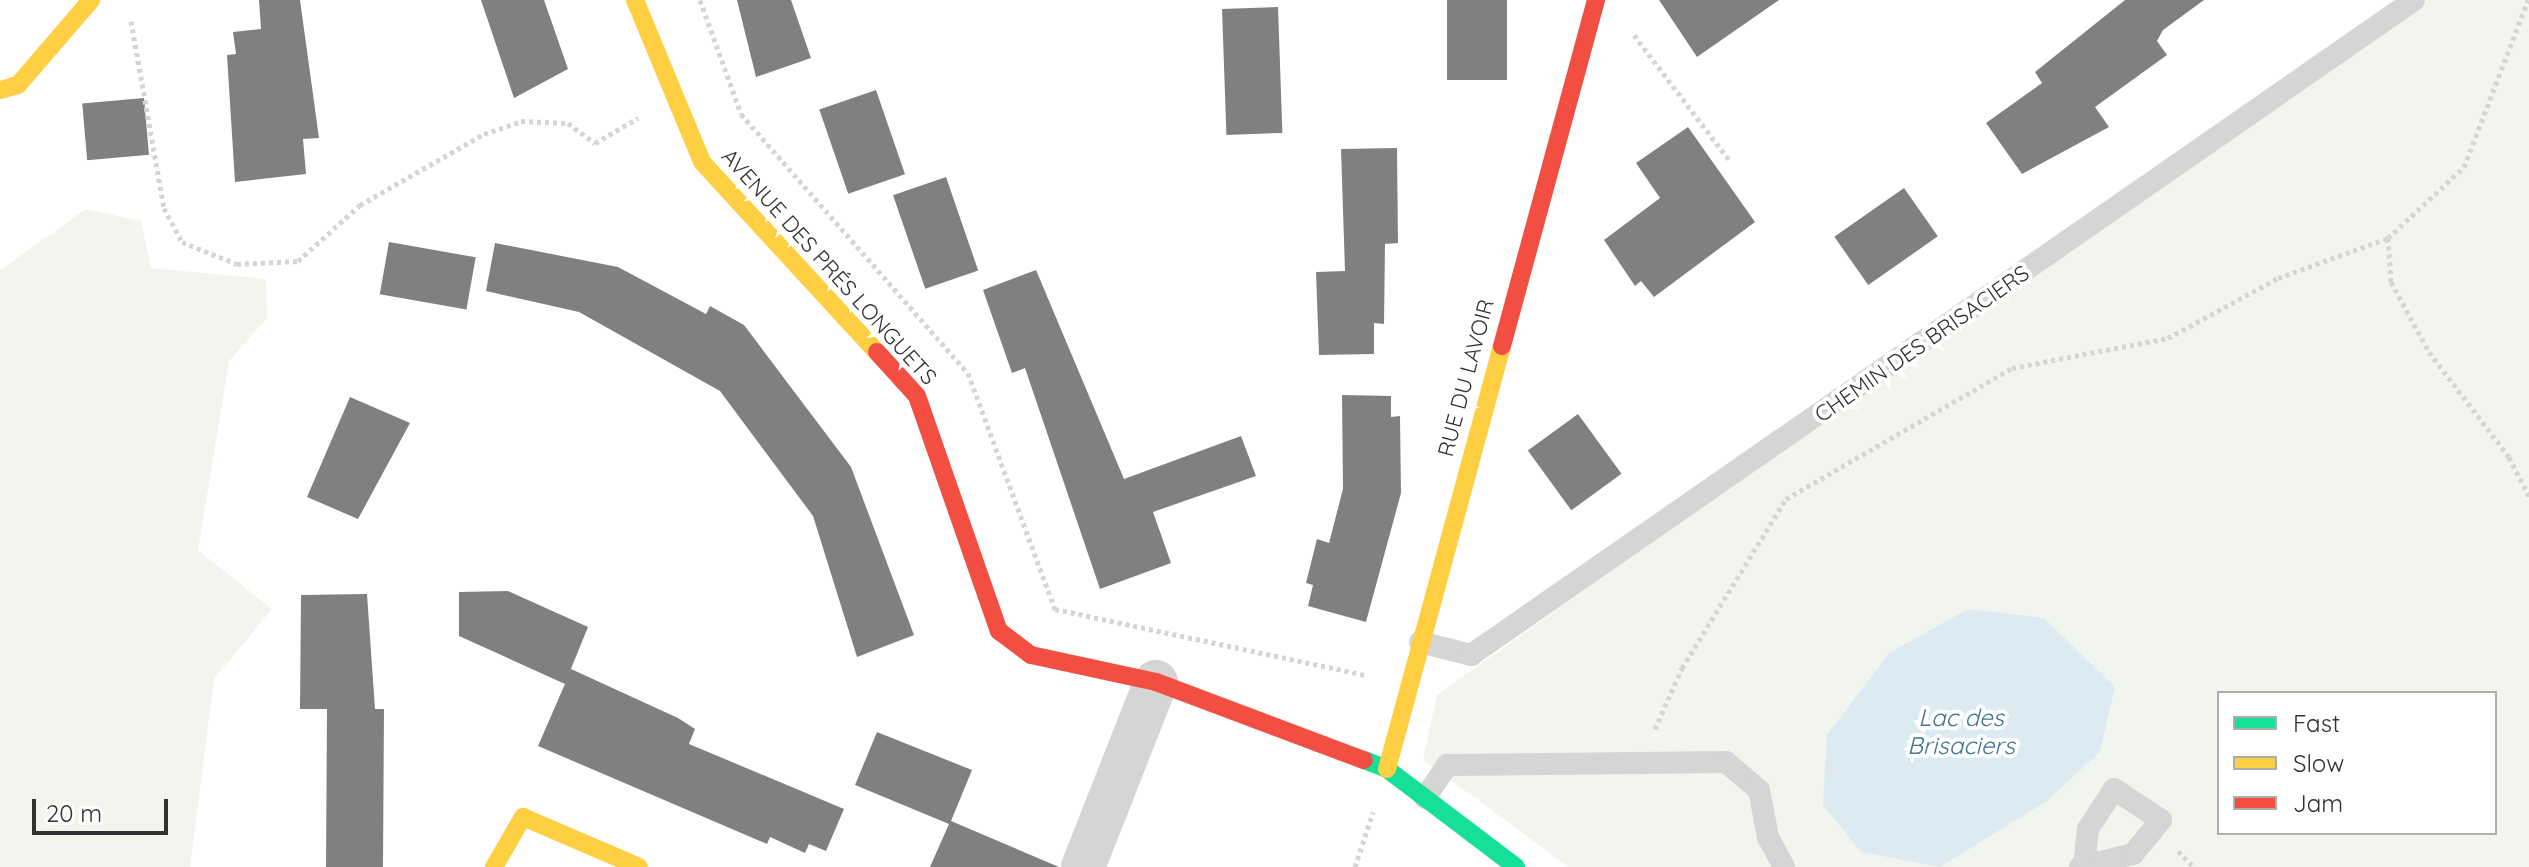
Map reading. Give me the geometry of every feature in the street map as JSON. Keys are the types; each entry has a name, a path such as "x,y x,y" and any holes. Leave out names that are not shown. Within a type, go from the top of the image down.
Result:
{"street":[{"path":"0,90 18,85 91,0"},
{"name":"AVENUE DES PRÉS LONGUETS","path":"635,0 670,99 702,162 917,396 999,631 1031,655 1156,682 1387,769 1516,867"},
{"name":"RUE DU LAVOIR","path":"1387,769 1596,0"},
{"path":"1083,867 1156,682"},
{"path":"494,867 523,817 639,867"}],"lane":[{"name":"CHEMIN DES BRISACIERS","path":"1420,642 1471,655 2414,0"},
{"path":"1425,798 1447,765 1726,762 1759,790 1768,837 1784,867"}],"path":[{"path":"700,0 741,114 968,373 1055,609 1408,684"},
{"path":"1650,762 1656,722 1682,668 1786,499 2012,368 2168,338 2278,278 2388,238 2464,167 2528,0"},
{"path":"130,15 164,208 182,242 237,264 298,261 360,205 484,134 521,121 568,123 595,143 670,99"},
{"path":"1627,26 1730,161"},
{"path":"2388,238 2391,282 2429,352 2509,457 2529,496"},
{"path":"2171,845 2194,867"}],"shaded area":[{"path":"2414,0 2529,0 2529,867 1569,867 1423,760 1437,695"},
{"path":"86,209 141,221 151,268 266,279 267,318 229,361 198,550 272,609 214,679 190,867 0,867 0,270"}],"water":[{"name":"Lac des Brisaciers","path":"1968,609 2044,618 2115,687 2100,752 2047,801 1940,867 1861,852 1823,805 1827,735 1889,653"}],"building":[{"path":"259,0 300,0 319,138 303,139 306,174 235,182 227,55 236,54 233,32 261,29"},
{"path":"481,0 544,0 568,69 514,98"},
{"path":"737,0 791,0 811,58 756,77"},
{"path":"1447,0 1507,0 1507,80 1447,80"},
{"path":"1659,0 1779,0 1697,57"},
{"path":"2125,0 2204,0 2163,30 2157,41 2167,55 2095,107 2109,127 2022,174 1986,123 2042,83 2035,72"},
{"path":"1278,7 1282,133 1226,135 1222,9"},
{"path":"876,90 905,174 848,194 819,110"},
{"path":"144,98 149,155 87,160 82,103"},
{"path":"1688,127 1755,222 1654,297 1641,281 1635,286 1604,240 1660,198 1636,163"},
{"path":"1397,148 1398,243 1385,244 1384,324 1374,323 1374,354 1319,355 1316,272 1345,271 1341,149"},
{"path":"946,177 978,271 925,289 893,195"},
{"path":"1904,188 1938,236 1868,285 1834,237"},
{"path":"389,242 476,257 466,309 380,294"},
{"path":"495,243 618,267 706,314 710,306 744,325 851,467 914,635 857,657 813,516 720,391 579,312 486,291"},
{"path":"1036,270 1124,479 1241,436 1256,476 1153,512 1171,563 1100,589 1025,368 1012,373 983,290"},
{"path":"1342,395 1391,396 1391,417 1400,416 1401,493 1366,622 1308,606 1313,585 1306,583 1317,539 1329,543 1343,489"},
{"path":"350,397 410,423 358,519 307,497"},
{"path":"1578,414 1621,474 1571,510 1528,450"},
{"path":"508,591 588,627 566,681 571,669 678,718 695,729 689,744 844,809 826,851 809,844 805,853 770,837 767,844 538,746 565,684 459,636 459,592"},
{"path":"367,594 375,709 384,709 383,867 326,867 327,709 300,709 301,595"},
{"path":"877,732 972,770 951,821 1059,867 930,867 949,824 855,785"}],"traffic: fast":[{"path":"1364,760 1387,769 1516,867"}],"traffic: slow":[{"path":"0,90 18,85 91,0"},
{"path":"635,0 702,162 877,352"},
{"path":"1387,769 1502,346"},
{"path":"494,867 523,817 639,867"}],"traffic: jam":[{"path":"1502,346 1596,0"},
{"path":"877,352 917,396 999,631 1031,655 1156,682 1364,760"}]}
